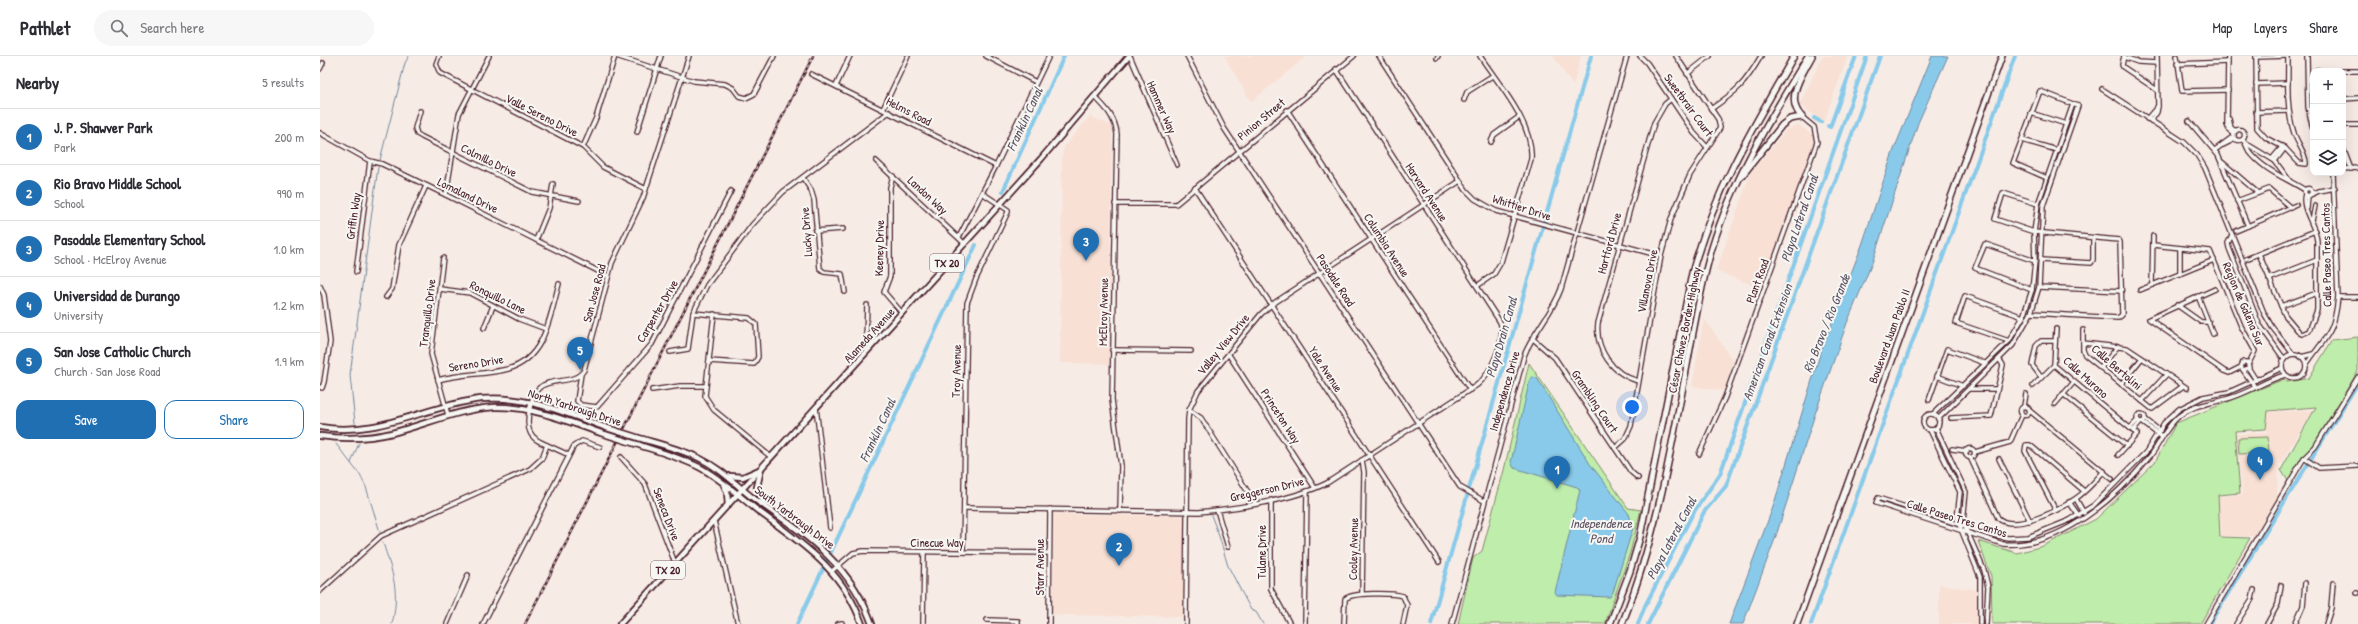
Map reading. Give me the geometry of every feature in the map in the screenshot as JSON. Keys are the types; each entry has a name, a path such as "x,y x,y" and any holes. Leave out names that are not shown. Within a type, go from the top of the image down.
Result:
{"highway":[{"name":"César Chávez Border Highway","path":"1610,624 1628,577 1640,538 1692,273 1703,235 1717,197 1738,153 1794,56"},
{"name":"César Chávez Border Highway","path":"1622,624 1639,582 1651,540 1703,278 1716,233 1746,163 1808,56"},
{"path":"1732,193 1756,156 1782,125 1790,119 1802,117 1796,109 1794,96 1812,56"},
{"name":"Boulevard Juan Pablo II","path":"1797,624 2002,56"}],"main road":[{"name":"Alameda Avenue","path":"620,624 965,244 1130,56"},
{"name":"North Yarbrough Drive","path":"320,427 367,428 466,402 495,398 532,402 698,458 728,476 742,489"},
{"name":"North Yarbrough Drive","path":"320,436 368,437 392,433 448,415 493,408 530,411 688,462 722,482 738,494"},
{"path":"367,428 368,437"},
{"path":"728,476 743,477 762,468"},
{"path":"762,468 756,487 761,499 768,508"},
{"path":"722,482 727,492 728,506"},
{"name":"South Yarbrough Drive","path":"742,489 824,550 831,557 857,591 872,624"},
{"name":"South Yarbrough Drive","path":"738,494 820,558 832,571 851,600 862,624"}],"street":[{"name":"Valle Sereno Drive","path":"439,56 436,64 440,73 583,147 604,167 646,189"},
{"path":"446,195 449,188 459,114 489,56"},
{"path":"583,147 593,126 616,56 682,77 725,84 733,88 739,96 749,98 754,94 774,56"},
{"path":"637,132 661,56"},
{"name":"San Jose Road","path":"581,374 584,370 608,276 618,248 646,189 689,56"},
{"path":"836,86 850,56"},
{"path":"883,109 908,56"},
{"path":"986,56 1036,82"},
{"path":"959,237 996,166 1049,56"},
{"name":"Hammer Way","path":"1130,56 1177,165"},
{"name":"Pasodale Road","path":"1187,56 1224,128 1418,424 1464,491 1484,501"},
{"name":"Pinion Street","path":"1115,204 1170,206 1182,199 1336,69 1354,56"},
{"name":"Whittier Drive","path":"1379,56 1460,181 1475,199 1491,210 1576,235 1661,256"},
{"path":"1477,286 1494,274 1501,262 1532,155 1530,138 1520,117 1480,56"},
{"name":"Independence Drive","path":"1452,624 1524,356 1532,338 1558,298 1627,56"},
{"name":"Sweetbrair Court","path":"1640,56 1647,63 1694,133 1707,146"},
{"path":"1676,56 1711,109 1744,84 1761,56"},
{"path":"1688,74 1710,56"},
{"path":"2157,63 2138,62 2124,56 2122,65 2157,90"},
{"path":"2149,120 2158,106 2157,56"},
{"path":"2177,56 2182,91 2228,90"},
{"path":"2228,56 2228,118 2235,135 2256,151 2273,160 2290,180 2307,193 2335,188"},
{"path":"2256,56 2287,56 2289,111 2294,133 2306,157 2306,164 2299,163 2284,147 2266,138 2259,131 2256,112 2256,56"},
{"path":"2307,56 2308,107 2310,116"},
{"path":"2177,64 2228,62"},
{"path":"320,69 323,63"},
{"name":"Harvard Avenue","path":"1336,69 1501,325"},
{"path":"2346,71 2358,71"},
{"name":"Helms Road","path":"811,74 996,166"},
{"path":"1464,100 1467,92 1492,76"},
{"path":"2256,84 2288,83"},
{"path":"2102,89 2184,142 2197,155 2205,168 2264,313 2272,327 2293,354 2301,357 2306,365 2305,371 2299,377 2291,378 2285,375 2282,368 2284,359 2293,354"},
{"path":"2047,178 2014,165 2031,113 2040,92 2075,105"},
{"name":"McElroy Avenue","path":"1095,97 1109,112 1116,128 1112,400 1120,466 1120,511"},
{"path":"2346,99 2358,98"},
{"name":"Hartford Drive","path":"1638,381 1622,374 1610,364 1603,353 1598,340 1598,323 1618,245 1654,123 1665,104 1671,99"},
{"path":"1980,624 1980,577 1957,519 1960,492 1930,430 1926,429 1923,422 1926,415 1934,414 1995,356 2009,341 2023,317 2032,290 2035,261 2034,232 2038,204 2066,124 2075,105"},
{"path":"1986,624 1987,578 1968,534 1963,518 1966,492 1936,428 1938,419 2013,345 2031,313 2039,287 2043,206 2075,105"},
{"name":"Villanova Drive","path":"1615,448 1624,438 1631,426 1661,256 1677,204 1690,174 1707,146 1719,131 1721,124 1711,109"},
{"name":"Columbia Avenue","path":"1287,110 1470,390"},
{"name":"Colmillo Drive","path":"420,111 415,128 417,134 532,192 579,201"},
{"path":"2256,112 2289,111"},
{"path":"670,352 688,349 693,313 707,285 732,248 763,211 783,192 888,112"},
{"path":"2031,113 2066,124"},
{"path":"1491,142 1494,135 1520,117"},
{"name":"Plant Road","path":"1699,454 1725,397 1817,142 1814,126 1802,117"},
{"path":"2190,121 2215,150 2221,160 2248,226"},
{"path":"2346,125 2358,125"},
{"path":"2215,150 2241,130 2244,132 2243,140"},
{"name":"Lomaland Drive","path":"320,133 370,161 382,164 608,276"},
{"path":"2022,140 2057,150"},
{"path":"2247,144 2253,154 2274,173 2290,180"},
{"path":"2273,160 2284,147"},
{"path":"2253,154 2256,151"},
{"path":"2346,156 2351,169"},
{"path":"2221,160 2258,193"},
{"name":"Griffin Way","path":"356,272 370,161"},
{"name":"Landon Way","path":"876,161 965,244"},
{"path":"2346,169 2358,168"},
{"name":"Keeney Drive","path":"892,176 890,187 890,276 884,292 902,313"},
{"name":"Calle Paseo Tres Cantos","path":"2306,365 2331,332 2336,316 2338,297 2333,176"},
{"name":"Lucky Drive","path":"803,178 813,196 820,268 824,272 842,274 845,292"},
{"name":"Valley View Drive","path":"1186,624 1189,410 1198,391 1261,314 1271,305 1460,181"},
{"path":"536,240 546,216 552,196 553,184"},
{"path":"386,297 392,289 399,245 426,186"},
{"name":"Yale Avenue","path":"1195,188 1440,562"},
{"path":"2237,201 2269,189 2291,208"},
{"name":"Carpenter Drive","path":"581,374 577,401 581,405 597,407 652,344 731,191"},
{"path":"2031,313 2120,318 2122,315 2120,242 2034,232 1997,220 1995,217 2003,193 2005,192 2038,204"},
{"path":"982,193 1000,204"},
{"path":"2259,254 2285,316 2302,334 2309,331 2315,317 2317,260 2315,231 2304,205 2307,193"},
{"name":"Troy Avenue","path":"963,552 967,303 976,278 1008,212 1008,210 1000,204"},
{"path":"2236,231 2296,205"},
{"path":"2312,222 2315,206"},
{"path":"816,231 843,229"},
{"path":"2246,259 2315,231"},
{"path":"2232,235 2228,243 2229,248 2257,318 2264,333 2284,359"},
{"path":"2152,285 2153,236"},
{"path":"2041,260 2091,262 2093,260 2093,238"},
{"path":"2032,290 1975,268 1985,244 2035,261"},
{"path":"2153,245 2180,248 2180,274"},
{"name":"Region de Galena Sur","path":"2180,248 2210,251 2241,326 2254,351 2248,368"},
{"name":"Tranquillo Drive","path":"443,258 432,354 448,415"},
{"path":"2140,290 2214,260"},
{"path":"2269,279 2317,260"},
{"name":"Sereno Drive","path":"438,380 463,374 500,370 516,366 532,356 543,338 559,284"},
{"path":"320,286 324,295 330,342 324,382 322,388 320,387"},
{"path":"2039,287 2121,291"},
{"name":"Ronquillo Lane","path":"440,288 470,293 519,319 546,329"},
{"path":"2214,290 2149,318 2224,371 2229,373 2248,368 2259,385"},
{"path":"2280,306 2317,293"},
{"path":"2009,341 1956,323 1965,296 2023,317"},
{"path":"2198,296 2213,334"},
{"path":"2338,297 2358,297"},
{"path":"867,305 866,338 871,347"},
{"path":"2177,305 2200,322 2209,322"},
{"path":"484,328 493,306"},
{"path":"693,313 749,318 754,321 758,329 758,356 756,362 750,365 709,361"},
{"path":"714,314 705,396 711,407 771,457"},
{"name":"Greggerson Drive","path":"964,508 1188,513 1217,510 1255,503 1307,491 1328,483 1482,382 1490,370 1502,334 1501,325"},
{"name":"Calle Murano","path":"2056,329 2054,365 2137,434 2127,446"},
{"name":"Calle Bertolini","path":"2083,330 2085,355 2151,408"},
{"name":"Grambling Court","path":"1532,338 1555,358 1631,472 1638,478"},
{"path":"2041,377 2032,365 2036,346 2041,341 2055,341"},
{"path":"2083,343 2127,348 2187,388"},
{"path":"2101,368 2118,346"},
{"path":"1929,400 1947,349 1987,364"},
{"path":"1112,350 1191,352"},
{"path":"2301,357 2314,353"},
{"name":"Princeton Way","path":"1228,355 1315,488"},
{"path":"1951,418 1990,417 2003,365 1995,356"},
{"path":"2121,384 2142,358"},
{"path":"2249,363 2243,362 2242,369 2255,387"},
{"path":"2033,386 2054,365"},
{"name":"Calle Paseo Tres Cantos","path":"2282,368 2229,392 2203,397 2186,404 2172,415 2158,432 2142,456 2094,505 2078,516 2036,534 2020,538 2000,537 1960,526 1878,498 1876,504 2003,544 2023,544 2043,538 2086,518 2145,462 2173,421 2187,411 2196,406 2233,397 2285,375"},
{"path":"569,455 534,438 530,432 528,423 532,402 536,391 544,385 581,374"},
{"path":"2142,402 2166,375"},
{"path":"1937,376 1963,386"},
{"path":"2206,624 2304,458 2315,447 2358,377"},
{"path":"2055,404 2074,382"},
{"path":"652,390 680,386 706,386"},
{"path":"2132,430 2151,408 2183,386"},
{"path":"1969,389 1997,389"},
{"path":"1970,457 1973,456 1975,452 2010,442 2022,415 2021,409 2024,406 2026,394"},
{"path":"2063,394 2127,446 2118,455"},
{"path":"2024,406 2028,407 2030,411 2112,479"},
{"path":"816,408 830,528"},
{"path":"1189,410 1201,418 1255,503"},
{"path":"2022,415 2026,416 2030,411"},
{"path":"1934,414 1938,419"},
{"path":"2142,419 2163,436"},
{"path":"1930,430 1936,428"},
{"path":"483,624 569,455 578,442 587,442 600,447"},
{"path":"320,591 381,536 530,469 542,458 547,445"},
{"path":"2055,509 2028,455 2026,445 2030,445 2084,491"},
{"path":"1952,449 1967,450 1972,448 1975,452"},
{"path":"2028,455 2035,449"},
{"path":"1967,450 1966,455 1970,457 1998,518 2008,524 2019,524 2030,521 2076,499 2104,471"},
{"name":"Seneca Drive","path":"620,457 645,484 675,563"},
{"path":"2304,458 2317,466 2325,468 2358,466"},
{"path":"1999,459 2030,521"},
{"name":"Cooley Avenue","path":"1344,624 1345,599 1352,595 1362,594 1364,472 1362,460"},
{"path":"1305,624 1307,491"},
{"path":"2076,499 2086,518"},
{"name":"Tulane Drive","path":"1271,500 1271,589 1290,624"},
{"path":"2069,502 2081,520"},
{"name":"Starr Avenue","path":"1049,624 1050,509"},
{"path":"1217,510 1228,548"},
{"path":"714,521 738,624"},
{"name":"Cinecue Way","path":"832,571 856,552 1049,553"},
{"path":"923,624 924,552"},
{"path":"447,624 468,575"},
{"path":"2295,624 2303,606 2305,583"},
{"path":"2327,624 2333,583"},
{"path":"2267,624 2278,604 2281,585"},
{"path":"2236,624 2252,599 2254,590"},
{"path":"1362,594 1403,596 1408,605 1402,624"},
{"path":"987,620 1018,621 1018,624"}],"shaded area":[{"path":"1224,56 1307,56 1251,102"},
{"path":"1553,56 1581,56 1573,86"},
{"path":"1823,56 1848,56 1824,122 1799,105"},
{"path":"1090,116 1112,126 1109,364 1060,363 1062,159 1064,147"},
{"path":"1798,124 1815,137 1762,289 1716,271 1750,174 1787,129"},
{"path":"1704,318 1734,362 1723,391 1692,386"},
{"path":"2314,410 2279,466 2277,497 2254,536 2222,536 2218,497 2243,494 2236,434 2267,432 2267,412"},
{"path":"1054,514 1185,516 1184,617 1053,615"},
{"path":"1939,584 1978,590 1977,624 1939,624"}],"green space":[{"path":"2358,337 2358,371 2290,484 2281,470 2316,407 2268,411 2266,429 2235,431 2240,493 2218,495 2220,537 2250,538 2200,624 1992,624 1991,576 1978,541 2017,553 2043,546 2096,519 2155,462 2176,423 2284,379 2287,382 2309,378 2332,340"},
{"path":"1529,363 1628,508 1641,510 1630,553 1605,624 1458,624 1473,558 1482,551 1504,470"},
{"path":"2268,437 2269,453 2239,454 2238,438"}],"water":[{"path":"1932,56 1948,56 1918,123 1872,263 1847,323 1815,414 1775,539 1743,624 1729,624 1773,507 1821,351 1862,245 1893,152"},
{"name":"Independence Pond","path":"1533,377 1537,378 1590,464 1629,514 1633,528 1613,592 1610,597 1557,595 1555,592 1580,490 1577,487 1514,468 1511,462 1530,379"}],"waterway":[{"path":"380,160 405,63 409,56"},
{"name":"Franklin Canal","path":"1003,191 1064,56"},
{"name":"Playa Drain Canal","path":"1431,624 1591,56"},
{"path":"1828,126 1830,127 1856,56"},
{"name":"Playa Lateral Canal","path":"1638,624 1645,606 1693,513 1720,474 1867,56"},
{"name":"American Canal Extension","path":"1648,624 1704,512 1726,486 1880,56"},
{"path":"1811,624 2015,56"},
{"path":"1814,118 1821,122"},
{"path":"355,423 350,375 378,167"},
{"name":"Franklin Canal","path":"797,624 976,245"},
{"path":"2209,624 2358,383"},
{"path":"351,463 359,443"},
{"path":"336,444 360,475 366,487 380,532"},
{"path":"1211,515 1228,566 1251,610 1256,612 1263,624"},
{"path":"383,543 394,583 395,602 392,624"}],"railway":[{"path":"525,624 813,56"}],"place":[{"name":"Pasodale Elementary School","path":"1086,261"},
{"name":"San Jose Catholic Church","path":"580,370"},
{"name":"Universidad de Durango","path":"2260,480"},
{"name":"J. P. Shawver Park","path":"1557,489"},
{"name":"Rio Bravo Middle School","path":"1119,566"}],"water label":[{"name":"Río Bravo / Rio Grande","path":"1826,323"}]}
